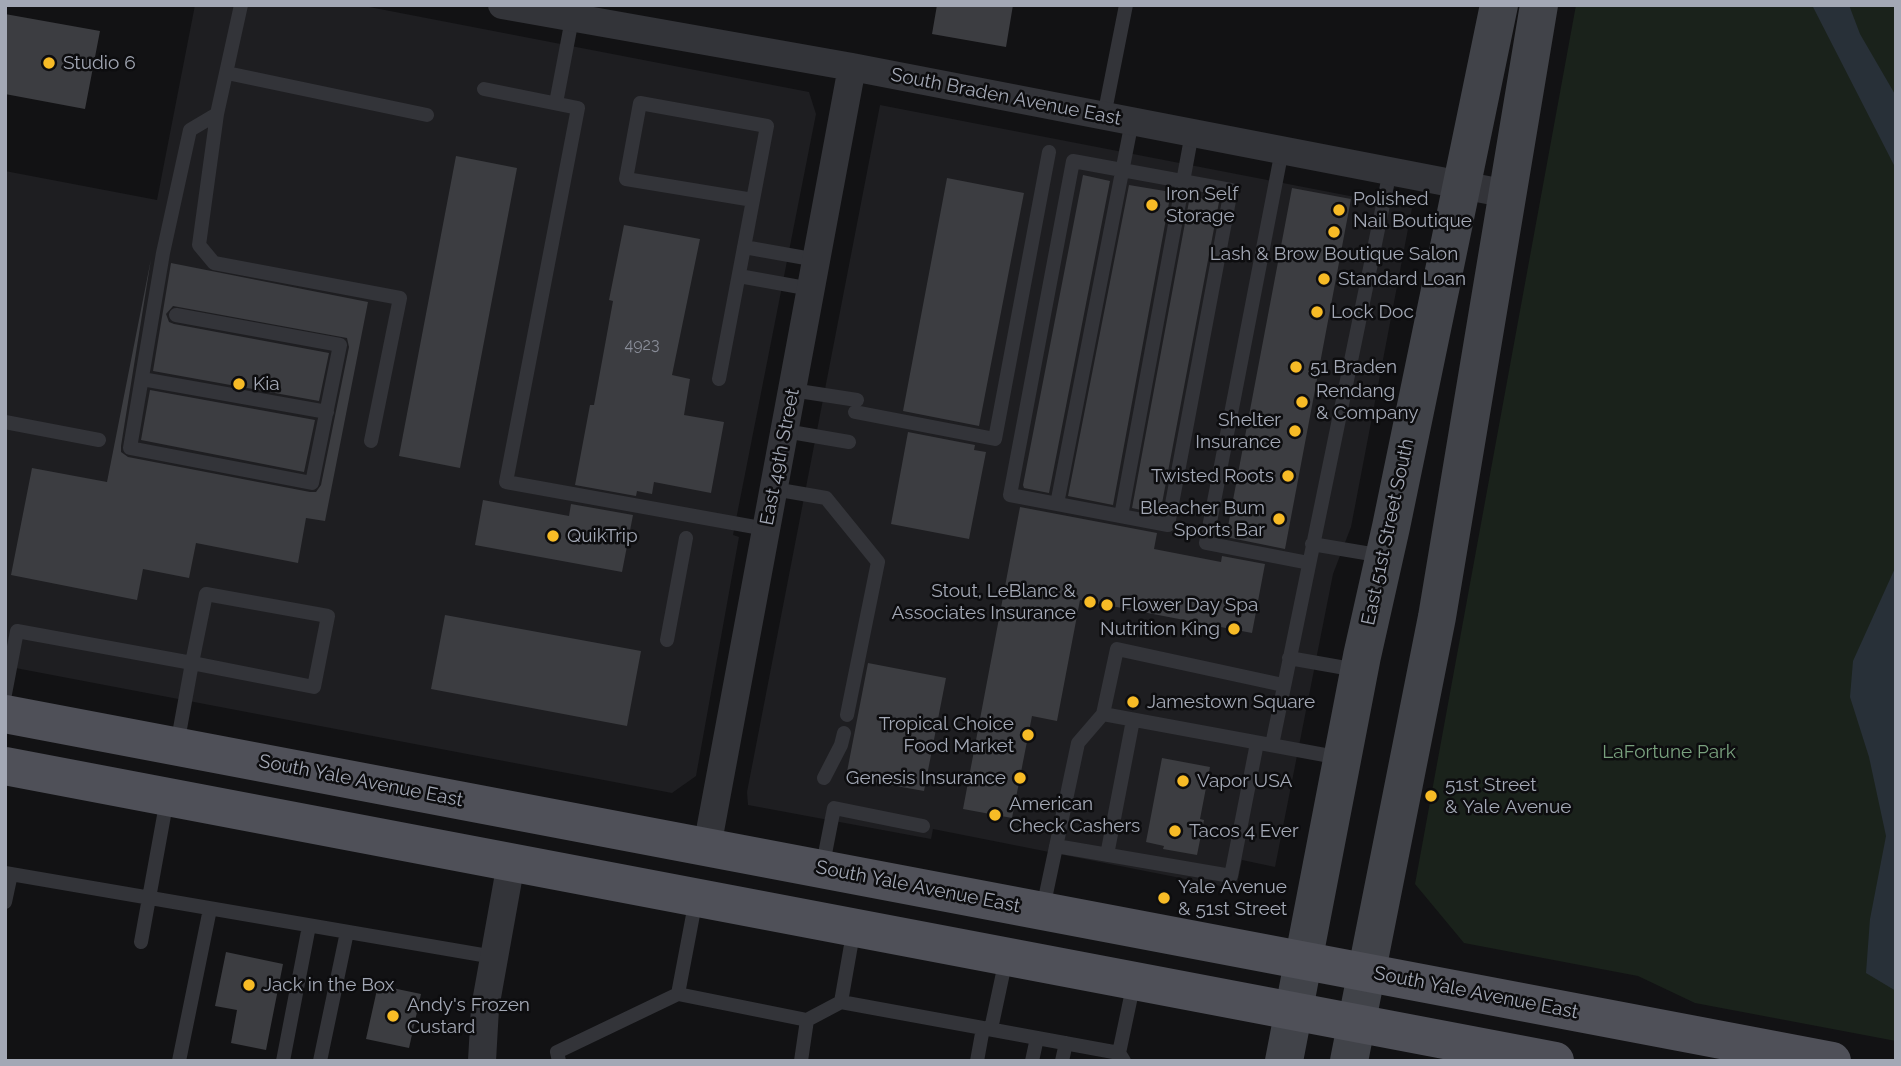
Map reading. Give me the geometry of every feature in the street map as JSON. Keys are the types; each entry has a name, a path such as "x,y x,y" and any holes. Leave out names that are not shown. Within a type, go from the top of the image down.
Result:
{"main road":[{"name":"East 51st Street South","path":"1284,1061 1359,670 1499,5"},
{"path":"1349,1061 1437,617 1539,5"},
{"name":"South Yale Avenue East","path":"5,714 1832,1061"},
{"path":"167,797 176,746"},
{"path":"5,766 1555,1061"},
{"path":"696,897 707,847"}],"street":[{"name":"South Braden Avenue East","path":"502,5 852,67 1508,194"},
{"name":"East 49th Street","path":"707,847 852,67"},
{"path":"482,1061 485,1008 511,863"}],"lane":[{"path":"241,5 217,114 199,245 214,263 400,298 371,441"},
{"path":"1104,116 1126,5"},
{"path":"556,103 572,19"},
{"path":"227,73 427,115"},
{"path":"484,89 578,108 506,482 766,529"},
{"path":"719,379 767,127 640,103 626,179 753,200"},
{"path":"176,315 341,345 312,483 130,448 163,253 190,130 217,114"},
{"path":"1057,504 1132,121"},
{"path":"1121,516 1192,133"},
{"path":"1282,150 1206,544 1309,563"},
{"path":"792,390 995,439 1049,152"},
{"path":"1073,160 1182,181 1231,190 1168,525 1010,495 1073,160"},
{"path":"1272,745 1390,171"},
{"path":"744,247 817,260"},
{"path":"739,276 811,289"},
{"path":"142,379 327,412"},
{"path":"5,422 99,440"},
{"path":"785,431 849,442"},
{"path":"774,489 826,498 877,562 847,715"},
{"path":"667,640 686,538"},
{"path":"1312,544 1383,556"},
{"path":"5,694 11,630 192,663 314,687 328,616 206,594 192,663 176,746"},
{"path":"1042,911 1078,743 1103,714 1117,649 1283,684"},
{"path":"1289,658 1359,670"},
{"path":"1103,714 1342,758"},
{"path":"1107,855 1133,720"},
{"path":"824,778 841,745 844,733"},
{"path":"1056,846 1231,876 1257,743"},
{"path":"141,942 167,797"},
{"path":"822,869 834,808 923,826"},
{"path":"5,902 8,873 494,957"},
{"path":"678,994 696,897"},
{"path":"179,1061 210,909"},
{"path":"283,1061 309,926"},
{"path":"841,1002 854,928"},
{"path":"320,1061 348,932"},
{"path":"977,1061 1006,956"},
{"path":"559,1061 557,1052 678,994 807,1020 841,1002 1066,1043 1086,1054 1121,1057 1134,980"},
{"path":"801,1061 807,1020"},
{"path":"1032,1061 1037,1038"},
{"path":"1062,1061 1066,1043"}],"shaded area":[{"path":"195,5 359,5 809,92 816,114 733,535 739,537 696,776 672,793 5,666 5,171 157,200"},
{"path":"1812,5 1849,5 1860,34 1896,96 1896,169"},
{"path":"880,105 1412,208 1351,527 1333,574 1275,867 1242,860 1236,889 933,829 931,839 748,805 747,792"},
{"path":"1896,566 1896,991 1866,973 1870,919 1886,836 1869,757 1850,697 1853,661"}],"green space":[{"name":"LaFortune Park","path":"1576,5 1896,5 1896,1041 1695,1003 1638,976 1464,943 1415,884"}],"building":[{"path":"937,5 1013,5 1006,47 932,34"},
{"name":"Studio 6","path":"5,14 100,31 85,109 5,94"},
{"path":"456,156 517,168 460,468 399,456"},
{"path":"1083,175 1110,181 1049,493 1024,488 1023,485"},
{"path":"947,178 1024,193 979,426 903,411"},
{"path":"1129,185 1171,192 1113,505 1068,496"},
{"path":"1292,188 1351,199 1285,549 1226,537"},
{"path":"1190,196 1219,202 1160,514 1132,508"},
{"path":"624,225 700,239 672,375 690,379 684,415 724,422 711,493 654,482 652,494 637,491 636,496 575,485 590,405 594,405 613,301 609,300"},
{"name":"Kia","path":"151,259 121,446 121,452 128,457 310,492 316,492 321,485 349,347 347,338 173,306 166,314 169,322 174,324 329,353 319,401 153,371 171,263 368,302 325,521 306,518 298,563 196,543 189,578 143,569 137,600 11,575 32,468 107,482"},
{"path":"150,390 315,420 304,472 141,440"},
{"path":"908,432 975,445 974,450 986,452 969,539 891,524"},
{"name":"QuikTrip","path":"483,500 569,516 571,504 633,515 622,572 475,545"},
{"path":"1020,507 1157,533 1154,549 1221,562 1222,556 1265,564 1252,633 1080,600 1057,721 1032,716 1012,818 963,809"},
{"path":"445,615 641,651 627,726 431,689"},
{"path":"868,663 946,678 924,791 846,777"},
{"path":"1162,758 1210,767 1200,819 1204,820 1197,855 1163,849 1164,846 1146,842"},
{"name":"Jack in the Box","path":"226,952 283,964 266,1050 231,1043 237,1010 215,1006"},
{"name":"Andy's Frozen Custard","path":"378,985 421,994 409,1048 366,1039"}],"place":[{"name":"Studio 6","path":"49,63"},
{"name":"Iron Self Storage","path":"1152,205"},
{"name":"Polished Nail Boutique","path":"1339,210"},
{"name":"Lash & Brow Boutique Salon","path":"1334,232"},
{"name":"Standard Loan","path":"1324,279"},
{"name":"Lock Doc","path":"1317,312"},
{"name":"51 Braden","path":"1296,367"},
{"name":"Kia","path":"239,384"},
{"name":"Rendang & Company","path":"1302,402"},
{"name":"Shelter Insurance","path":"1295,431"},
{"name":"Twisted Roots","path":"1288,476"},
{"name":"Bleacher Bum Sports Bar","path":"1279,519"},
{"name":"QuikTrip","path":"553,536"},
{"name":"Stout, LeBlanc & Associates Insurance","path":"1090,602"},
{"name":"Flower Day Spa","path":"1107,605"},
{"name":"Nutrition King","path":"1234,629"},
{"name":"Jamestown Square","path":"1133,702"},
{"name":"Tropical Choice Food Market","path":"1028,735"},
{"name":"Genesis Insurance","path":"1020,778"},
{"name":"Vapor USA","path":"1183,781"},
{"name":"51st Street & Yale Avenue","path":"1431,796"},
{"name":"American Check Cashers","path":"995,815"},
{"name":"Tacos 4 Ever","path":"1175,831"},
{"name":"Yale Avenue & 51st Street","path":"1164,898"},
{"name":"Jack in the Box","path":"249,985"},
{"name":"Andy's Frozen Custard","path":"393,1016"}]}
